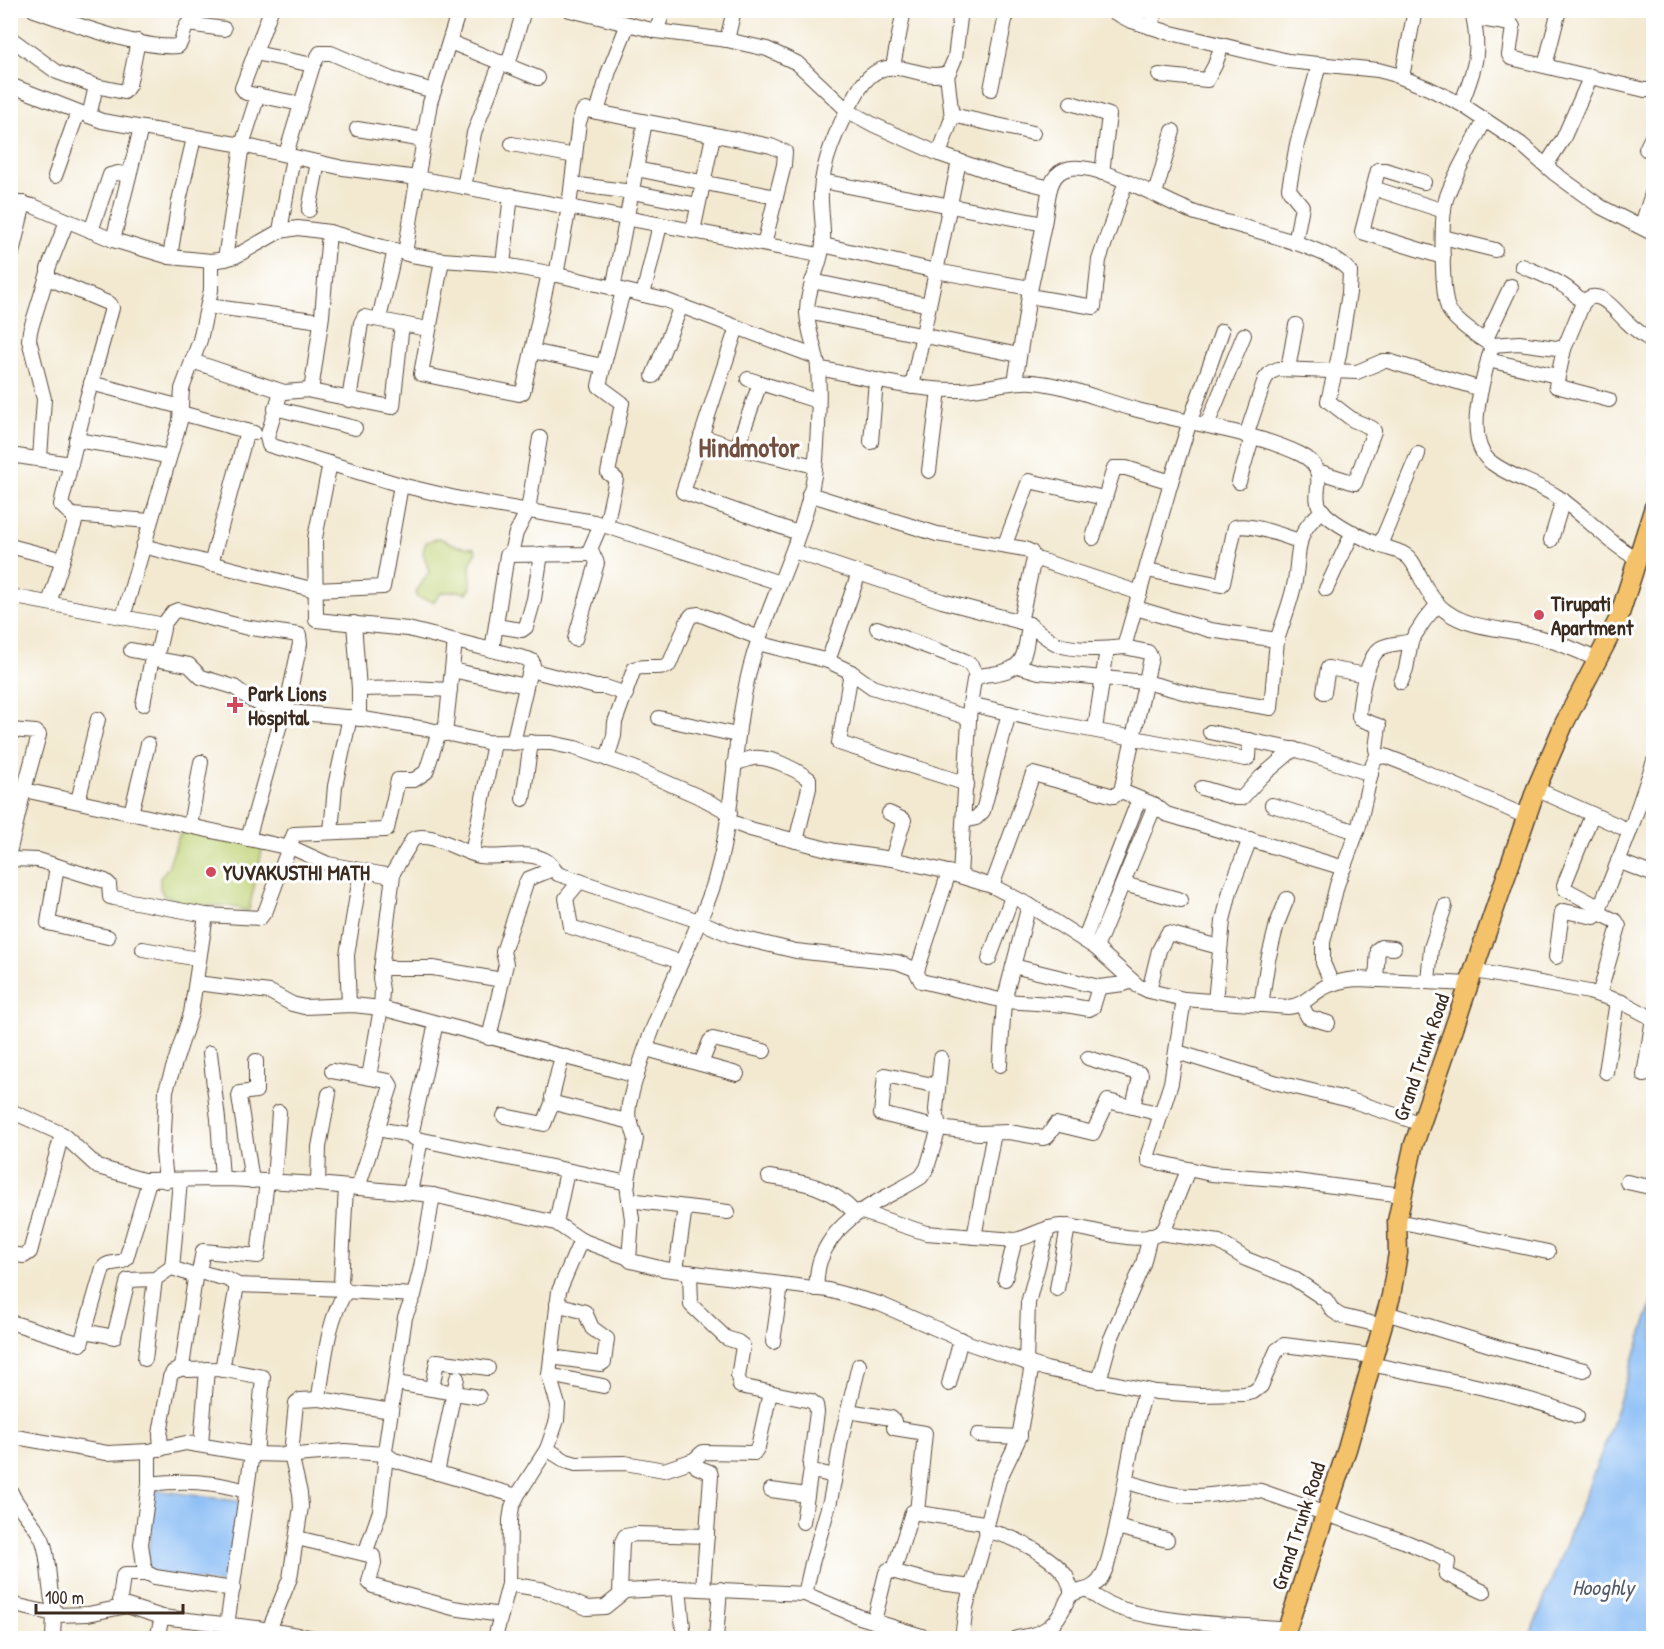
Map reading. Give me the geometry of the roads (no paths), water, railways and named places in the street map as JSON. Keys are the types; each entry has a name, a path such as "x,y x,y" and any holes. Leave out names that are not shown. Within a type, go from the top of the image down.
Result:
{"main road":[{"name":"Grand Trunk Road","path":"1286,1634 1347,1449 1385,1320 1398,1252 1397,1221 1411,1156 1536,789 1564,724 1618,620 1653,507"}],"street":[{"path":"33,10 138,41 174,47 181,43 184,29 188,24 224,29"},
{"path":"271,10 242,88 246,93 301,104"},
{"path":"379,319 400,252 434,91 459,10"},
{"path":"464,187 474,133 505,63 524,10"},
{"path":"570,10 656,31 727,40 767,49 797,63 848,111 939,154 999,175 1050,188"},
{"path":"656,31 664,10"},
{"path":"727,40 734,10"},
{"path":"893,66 904,10"},
{"path":"939,154 952,116 947,74 956,58 961,10"},
{"path":"991,89 1007,10"},
{"path":"1110,10 1150,27 1288,61 1363,68 1402,77 1461,104 1521,144 1601,207 1647,231 1653,188"},
{"path":"1150,27 1156,10"},
{"path":"1402,77 1415,10"},
{"path":"1545,66 1559,10"},
{"path":"1461,104 1476,64 1473,14 1511,24 1513,27 1510,57 1653,90"},
{"path":"597,112 609,71 628,24"},
{"path":"10,38 57,72 112,91 126,92 138,41"},
{"path":"450,42 538,78"},
{"path":"1159,75 1207,80 1222,45"},
{"path":"255,53 313,65"},
{"path":"280,231 290,155 301,104 313,65 320,53 331,53 391,79 434,91"},
{"path":"1295,243 1302,206 1289,188 1297,144 1319,65"},
{"path":"629,1258 632,1219 627,1183 636,1139 628,1114 629,1104 646,1049 716,879 729,817 744,688 759,640 793,551 815,466 817,362 807,312 808,298 821,250 822,181 827,155 864,82 874,74 893,66 939,75 947,74"},
{"path":"1546,165 1563,139 1591,76"},
{"path":"10,85 102,121 242,145 343,168 417,178 764,244 821,250 936,271 1094,307 1099,260 1126,181"},
{"path":"55,176 96,86"},
{"path":"123,617 169,457 181,410 183,388 200,340 242,145 258,95"},
{"path":"1071,103 1109,115 1102,173"},
{"path":"442,260 420,371 423,375 521,394 569,207 581,114 586,110 771,146 785,152 784,165 764,244"},
{"path":"952,116 1033,133"},
{"path":"1485,120 1452,183 1444,211 1444,295 1447,306 1455,318 1489,343 1512,343 1564,349"},
{"path":"511,553 588,554 603,525 616,479 608,473 622,403 599,386 618,290 627,219 645,122"},
{"path":"113,240 141,128"},
{"path":"357,129 424,140"},
{"path":"1155,194 1173,130"},
{"path":"1646,149 1653,133"},
{"path":"693,231 713,136"},
{"path":"170,257 179,201 194,138"},
{"path":"512,144 575,156"},
{"path":"912,387 959,161"},
{"path":"309,210 318,162"},
{"path":"636,169 776,197"},
{"path":"1015,382 1050,188 1057,175 1065,169 1091,170 1102,173 1126,181 1193,212 1313,249 1343,264 1350,272 1349,292 1336,371 1328,402 1353,420 1374,431 1354,483 1317,471"},
{"path":"1424,182 1380,170 1373,188 1362,229 1363,233 1443,257"},
{"path":"91,231 110,175 118,172 129,175"},
{"path":"822,181 1044,224"},
{"path":"572,184 632,192 698,205"},
{"path":"1373,188 1444,211"},
{"path":"503,264 511,195"},
{"path":"10,261 17,202 113,240 170,257 218,260 236,256 280,231 298,228 329,232 400,252 442,260 503,264 643,295 681,306 737,327 817,362 876,380 939,390 971,390 1015,382 1063,387 1134,409 1207,425 1297,453 1309,460 1317,471 1319,505 1323,511 1353,532 1410,558 1426,587 1438,604 1448,613 1471,623 1537,637 1574,649 1598,660"},
{"path":"40,458 44,399 29,340 30,331 47,276 68,221"},
{"path":"643,295 660,225"},
{"path":"310,390 321,321 329,232"},
{"path":"1443,237 1495,250"},
{"path":"1522,266 1563,284 1577,295 1582,303"},
{"path":"47,276 112,306 61,503 75,522 50,603"},
{"path":"812,281 928,305"},
{"path":"1511,286 1489,343 1488,360 1477,414 1479,443 1484,455 1496,465 1563,500 1617,546 1638,559"},
{"path":"1609,400 1558,387 1555,384 1564,349 1582,303 1591,297 1607,302 1626,322 1653,342"},
{"path":"207,306 321,321"},
{"path":"653,376 681,306"},
{"path":"807,312 1019,356"},
{"path":"349,400 361,321 364,317 428,329"},
{"path":"192,361 284,392 310,390 389,408 393,406 402,324"},
{"path":"1288,369 1296,325"},
{"path":"737,327 683,492 798,532"},
{"path":"1124,647 1171,482 1222,331"},
{"path":"1207,425 1244,335"},
{"path":"532,351 598,365 603,364"},
{"path":"1488,360 1557,376"},
{"path":"1239,482 1249,437 1268,376 1273,370 1357,372 1383,361 1389,361 1481,389"},
{"path":"871,442 876,380"},
{"path":"736,448 754,381 817,401"},
{"path":"91,383 267,437"},
{"path":"929,471 939,390"},
{"path":"284,392 279,395 267,437 269,445 274,447 401,485 460,499 603,525 780,583"},
{"path":"275,408 355,428"},
{"path":"211,564 248,431"},
{"path":"701,436 736,448 815,466"},
{"path":"492,650 506,557 511,553 516,532 528,510 540,438"},
{"path":"76,440 169,457"},
{"path":"10,454 70,464"},
{"path":"1380,545 1418,454"},
{"path":"330,463 315,538 316,620 408,629 532,661"},
{"path":"1093,538 1113,469 1126,468 1171,482"},
{"path":"1005,544 1029,481 1104,498"},
{"path":"143,546 315,590 383,587 401,485"},
{"path":"809,494 937,534 1005,544 1029,551 1035,560"},
{"path":"1551,540 1563,500"},
{"path":"917,971 954,874 964,821 970,711 973,682 977,677 1005,672 1018,666 1039,672 1146,682 1198,696 1270,708 1277,640 1294,586 1299,541 1306,526 1323,511"},
{"path":"72,515 150,521"},
{"path":"1147,570 1222,584 1235,527 1256,529 1299,541"},
{"path":"1326,589 1353,532"},
{"path":"10,546 63,560"},
{"path":"575,639 597,563 591,550"},
{"path":"793,551 942,601 1025,623 1060,645 1107,649 1124,647 1145,651 1150,655 1121,791 1112,795 1033,774 992,886"},
{"path":"496,626 525,629 534,599 541,554"},
{"path":"1035,560 1140,593"},
{"path":"1018,666 1026,648 1025,623 1035,560"},
{"path":"828,661 859,573"},
{"path":"10,596 152,622 162,626"},
{"path":"1401,681 1406,669 1411,641 1438,604"},
{"path":"1136,608 1210,630 1277,640"},
{"path":"143,704 151,663 158,656 162,626 173,612 178,610 244,627 299,635 300,644 284,713 248,839"},
{"path":"607,759 614,736 615,722 632,674 636,668 665,668 669,665 688,620 692,615 699,614 759,640 828,661 851,672 872,687 970,711 1009,713 1246,759 1249,757 1250,740"},
{"path":"331,832 335,786 354,718 359,689 354,623"},
{"path":"877,628 963,660 971,665 977,677"},
{"path":"10,859 33,859 108,883 111,898 206,915 260,918 266,910 295,833 387,829 398,779 414,780 424,774 442,733 450,690 455,641"},
{"path":"1378,757 1376,749 1379,727 1360,719 1359,716 1366,675 1372,658 1378,650 1392,644 1411,641"},
{"path":"1095,729 1107,649"},
{"path":"131,650 158,656 162,661 189,665 201,677 234,687 253,700 284,713 354,718 494,743 551,743 575,748 634,768 702,798 750,829 835,851 892,859 992,886 1029,905 1096,948 1132,981 1149,991 1184,999 1288,1007 1301,1004 1332,984 1357,979 1428,981 1473,977 1599,995 1653,1018 1644,1075"},
{"path":"532,661 534,670 538,672 626,694"},
{"path":"513,743 532,661"},
{"path":"1324,692 1328,668 1366,675"},
{"path":"452,670 526,686"},
{"path":"851,672 839,743 967,784"},
{"path":"359,689 450,690"},
{"path":"964,821 976,818 983,811 1009,713"},
{"path":"658,718 737,735"},
{"path":"78,801 98,719"},
{"path":"10,730 36,732 39,735 17,791 10,849"},
{"path":"1210,732 1294,749 1371,774"},
{"path":"523,799 531,742"},
{"path":"472,853 494,743"},
{"path":"131,813 148,744"},
{"path":"1202,788 1242,798 1261,777 1294,749"},
{"path":"1332,984 1323,963 1323,942 1337,885 1357,832 1373,764 1378,757 1384,756 1416,768 1527,817"},
{"path":"734,764 753,758 766,760 778,763 809,779 809,788 796,841"},
{"path":"1556,957 1562,912 1593,917 1600,909 1630,831 1653,761"},
{"path":"190,826 201,762"},
{"path":"1536,789 1630,831"},
{"path":"17,791 78,801 290,848 324,863 393,875"},
{"path":"1121,791 1155,805 1166,814 1344,868"},
{"path":"1083,940 1139,799"},
{"path":"1096,948 1155,805"},
{"path":"1272,805 1357,832"},
{"path":"888,813 904,820 892,859"},
{"path":"1592,815 1564,885 1565,889 1600,909 1619,926 1599,995"},
{"path":"369,1077 381,1008 381,968 393,875 413,839 417,837 444,842 483,856 532,857 547,861 558,874 699,921 733,936 796,951 897,962 917,971 921,981 1004,1001 1091,1009 1094,1007 1099,987"},
{"path":"1215,1001 1219,947 1230,891 1250,839"},
{"path":"1618,861 1653,875"},
{"path":"57,866 48,923 108,937"},
{"path":"489,1038 506,964 503,952 527,881 553,869"},
{"path":"349,1005 347,955 361,871"},
{"path":"580,881 566,898 571,927 681,962"},
{"path":"1124,884 1181,900"},
{"path":"989,959 1012,897"},
{"path":"1262,1005 1274,934 1287,899"},
{"path":"1000,1065 1004,1001 1029,905"},
{"path":"1428,981 1431,948 1445,906"},
{"path":"172,1267 173,1181 163,1152 166,1090 191,1013 206,915"},
{"path":"1149,991 1159,950 1168,933 1219,947"},
{"path":"1376,980 1378,949 1381,947 1394,948"},
{"path":"143,949 198,959"},
{"path":"1013,966 1099,987 1132,981"},
{"path":"381,968 433,968 502,980"},
{"path":"196,983 270,992 292,1004 304,1007 349,1005 381,1008 637,1076"},
{"path":"1184,999 1171,1083 1147,1159 1151,1162 1188,1170 1325,1184 1402,1195"},
{"path":"1606,1072 1617,1001"},
{"path":"1301,1004 1308,1017 1328,1023"},
{"path":"410,1192 416,1137 436,1023"},
{"path":"701,1064 710,1041 713,1039 764,1051"},
{"path":"646,1049 737,1074"},
{"path":"1177,1052 1422,1124"},
{"path":"210,1053 222,1179"},
{"path":"504,1116 544,1124 553,1101 552,1096 562,1056"},
{"path":"816,1288 820,1261 837,1230 857,1213 921,1177 927,1168 939,1128 936,1110 941,1058"},
{"path":"1088,1058 1141,1074 1133,1106"},
{"path":"252,1181 239,1096 240,1093 256,1091 256,1061"},
{"path":"320,1400 329,1334 334,1314 345,1290 341,1281 352,1187 377,1129 391,1086 388,1081 332,1071"},
{"path":"938,1086 885,1075 881,1111 884,1115 939,1128 994,1133 1013,1132 1043,1138 1047,1137 1053,1126 1059,1124 1093,1133 1107,1101 1161,1114"},
{"path":"318,1184 319,1147 329,1094"},
{"path":"553,1101 560,1105 631,1122"},
{"path":"11,1110 62,1134 98,1167 149,1181 222,1179 271,1181 433,1195 556,1223 581,1240 629,1258 631,1261 676,1270 828,1290 880,1304 961,1339 1029,1364 1099,1381 1146,1390 1200,1395 1244,1394 1253,1392 1261,1386 1277,1350 1284,1345 1372,1360 1541,1403 1577,1416"},
{"path":"279,1112 271,1181 258,1256 202,1252 199,1272 225,1278 237,1285 414,1295"},
{"path":"377,1129 627,1183"},
{"path":"974,1237 994,1133"},
{"path":"10,1254 24,1256 30,1252 62,1134"},
{"path":"1099,1381 1110,1341 1155,1235 1165,1228 1188,1170"},
{"path":"556,1223 567,1171"},
{"path":"769,1177 821,1187 845,1202 857,1213 926,1233 1015,1240 1027,1238 1048,1228 1068,1226 1115,1236 1155,1235 1219,1242 1246,1259 1293,1278 1326,1300 1333,1311 1341,1316 1385,1320 1584,1370"},
{"path":"10,1322 79,1345 103,1268 107,1264 123,1261 126,1258 149,1181"},
{"path":"1627,1182 1653,1188"},
{"path":"365,1554 380,1511 385,1454 406,1313 414,1295 421,1267 433,1195"},
{"path":"629,1200 728,1212"},
{"path":"676,1270 685,1207"},
{"path":"1397,1221 1548,1251"},
{"path":"1057,1289 1068,1226"},
{"path":"962,1638 966,1607 999,1480 1020,1436 1029,1364 1028,1303 1048,1228"},
{"path":"495,1638 510,1584 510,1520 517,1496 547,1449 557,1420 558,1405 549,1375 557,1304 559,1291 581,1240"},
{"path":"1005,1279 1015,1240"},
{"path":"85,1331 114,1337 128,1280 155,1279 172,1267"},
{"path":"172,1267 174,1270 195,1278 183,1368"},
{"path":"690,1272 691,1305 726,1338 743,1346 739,1383 744,1387 811,1401 816,1405 811,1469 803,1522"},
{"path":"145,1359 155,1279"},
{"path":"222,1370 237,1285"},
{"path":"773,1342 781,1285"},
{"path":"551,1357 601,1364 604,1362 607,1339 591,1327 585,1312 557,1304"},
{"path":"949,1384 961,1339"},
{"path":"432,1389 436,1362 488,1368"},
{"path":"805,1594 830,1501 859,1365"},
{"path":"148,1574 145,1572 141,1544 155,1450 172,1373 183,1368 261,1375 264,1379 254,1454 246,1491 227,1624"},
{"path":"201,1445 207,1369"},
{"path":"549,1375 603,1386"},
{"path":"437,1473 458,1378"},
{"path":"396,1383 479,1397"},
{"path":"1022,1638 1051,1632 1072,1594 1089,1590 1104,1573 1117,1527 1139,1413 1146,1390"},
{"path":"547,1449 566,1461 576,1464 630,1463 667,1470 694,1460 703,1452 756,1452 770,1393"},
{"path":"269,1630 290,1578 302,1503 291,1455 297,1402 320,1400 392,1411"},
{"path":"848,1411 891,1418 894,1421 894,1428 925,1433 917,1512"},
{"path":"978,1435 1017,1438 1020,1436"},
{"path":"10,1436 107,1454 155,1450 186,1443 254,1454 291,1455 345,1451 385,1454 394,1460 517,1496"},
{"path":"694,1460 697,1467 711,1474 703,1589"},
{"path":"811,1469 828,1473 834,1481"},
{"path":"149,1484 181,1481 203,1482 246,1491"},
{"path":"1127,1482 1185,1497 1248,1489 1261,1491 1437,1555 1448,1562 1446,1574 1485,1592"},
{"path":"10,1490 15,1503 35,1527 43,1541 54,1614 53,1638"},
{"path":"771,1490 807,1495"},
{"path":"894,1570 911,1513 917,1512 984,1523 986,1530"},
{"path":"1117,1527 1167,1540"},
{"path":"986,1530 1034,1549 1064,1573 1072,1594"},
{"path":"620,1593 622,1542 625,1536 636,1534 707,1536"},
{"path":"297,1538 374,1557 369,1582 373,1586 453,1608 501,1616"},
{"path":"874,1621 888,1570 932,1582 972,1587"},
{"path":"123,1606 120,1599 125,1574 148,1574 232,1589"},
{"path":"510,1584 545,1590 587,1608 605,1607 624,1591 679,1588 805,1594 874,1621 928,1638"},
{"path":"679,1588 684,1638"},
{"path":"716,1638 720,1590"},
{"path":"1089,1590 1094,1596 1117,1608 1196,1623 1246,1624 1286,1634"},
{"path":"10,1604 63,1616 88,1614 123,1606 162,1617 227,1624 314,1638"},
{"path":"157,1638 162,1617"}],"water":[{"name":"Hooghly","path":"1653,1300 1653,1638 1529,1638 1605,1444"},
{"path":"155,1490 243,1502 232,1586 146,1571"}],"place":[{"name":"Tirupati Apartment","path":"1539,615"},
{"name":"Park Lions Hospital","path":"235,705"},
{"name":"YUVAKUSTHI MATH","path":"211,872"}],"district":[{"name":"Hindmotor","path":"749,447"}]}
